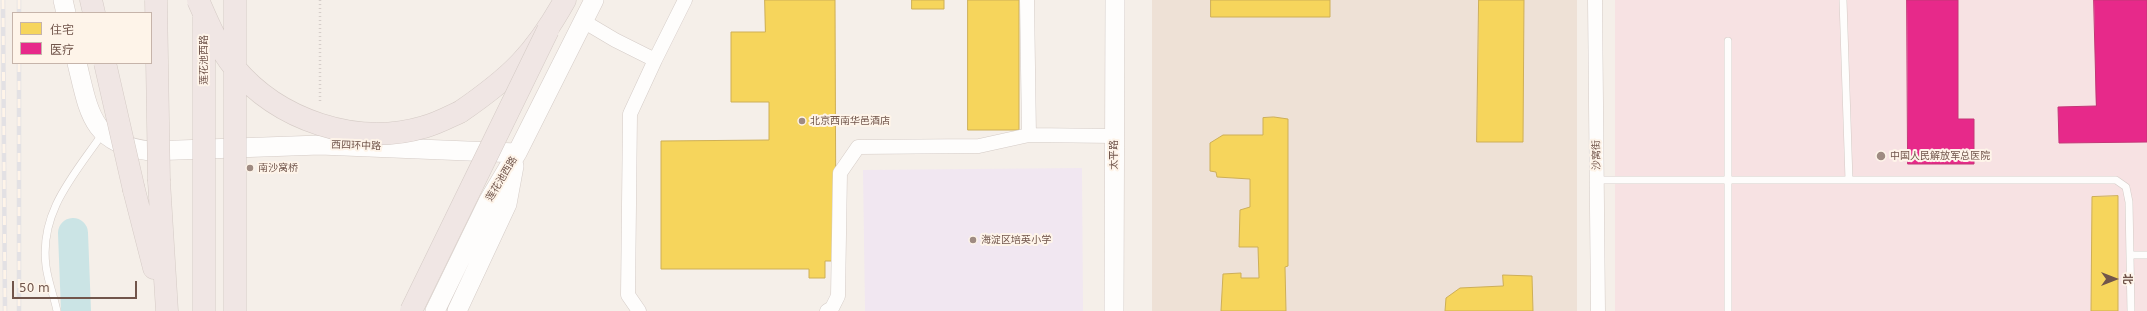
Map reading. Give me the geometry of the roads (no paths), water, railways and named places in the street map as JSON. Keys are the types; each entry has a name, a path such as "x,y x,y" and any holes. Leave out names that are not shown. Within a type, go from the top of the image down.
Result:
{"highway":[{"path":"91,0 94,12"},
{"path":"156,0 159,181 166,311"},
{"path":"198,0 211,31 234,66 258,92 289,112 319,125 355,132 386,133 424,127 460,112 490,91 520,65 548,30"},
{"name":"莲花池西路","path":"204,0 204,311"},
{"path":"235,0 235,311"},
{"path":"411,311 548,30 565,0"},
{"path":"105,64 134,190 166,311"}],"street":[{"path":"63,0 66,12"},
{"path":"517,153 594,0"},
{"path":"639,311 628,295 630,114 684,0"},
{"path":"1027,0 1029,134"},
{"name":"太平路","path":"1114,0 1114,311"},
{"name":"沙窝街","path":"1595,0 1598,311"},
{"path":"583,21 615,40 655,60"},
{"name":"西四环中路","path":"77,64 87,104 93,120 103,132 116,142 127,147 150,151 320,145 517,153"},
{"path":"827,311 832,308 838,296 840,173 858,147 979,146 1029,134 1114,136"},
{"name":"莲花池西路","path":"434,311 489,200 517,153"},
{"name":"莲花池西路","path":"457,311 507,204 517,153"}],"lane":[{"path":"1843,0 1849,180"},
{"path":"1728,41 1728,311"},
{"path":"57,311 46,267 46,233 50,217 56,202 103,132"},
{"path":"1597,180 2116,180 2126,187 2129,202 2131,311"},
{"path":"2131,255 2147,255"}],"waterway":[{"path":"73,233 76,311"}],"railway":[{"path":"3,0 5,311"},
{"path":"19,0 19,12"},
{"path":"19,64 19,311"}],"place":[{"name":"北京西南华邑酒店","path":"802,121"},
{"name":"中国人民解放军总医院","path":"1881,156"},
{"name":"南沙窝桥","path":"250,168"},
{"name":"海淀区培英小学","path":"973,240"}]}
